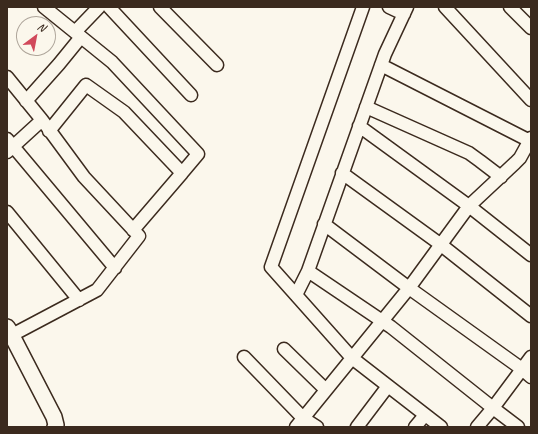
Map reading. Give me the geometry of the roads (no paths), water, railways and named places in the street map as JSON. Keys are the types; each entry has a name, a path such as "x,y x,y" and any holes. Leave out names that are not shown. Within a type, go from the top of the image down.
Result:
{"street":[{"path":"44,7 112,62 198,154 133,230"},
{"path":"26,101 59,64 99,7"},
{"path":"109,7 191,94"},
{"path":"160,7 217,65"},
{"path":"363,7 271,267 352,358 441,427"},
{"path":"296,295 308,271 385,54 405,11 389,7"},
{"path":"445,7 531,100"},
{"path":"510,7 531,28"},
{"path":"300,422 409,288 469,206 520,158 530,139 381,65"},
{"path":"7,77 42,120 84,177 139,236 97,290 10,331 54,417 56,427"},
{"path":"49,130 86,85 124,112 182,173"},
{"path":"366,107 468,153 480,160 501,177"},
{"path":"42,120 9,145 115,268"},
{"path":"359,126 469,206 531,255"},
{"path":"342,173 440,244 531,316"},
{"path":"7,212 78,300"},
{"path":"324,224 409,288 527,373"},
{"path":"308,271 391,327 518,427"},
{"path":"284,349 326,390"},
{"path":"244,357 300,422 317,427"},
{"path":"478,427 493,408 527,373 531,357"},
{"path":"357,427 388,386"},
{"path":"415,427 425,415"}]}
